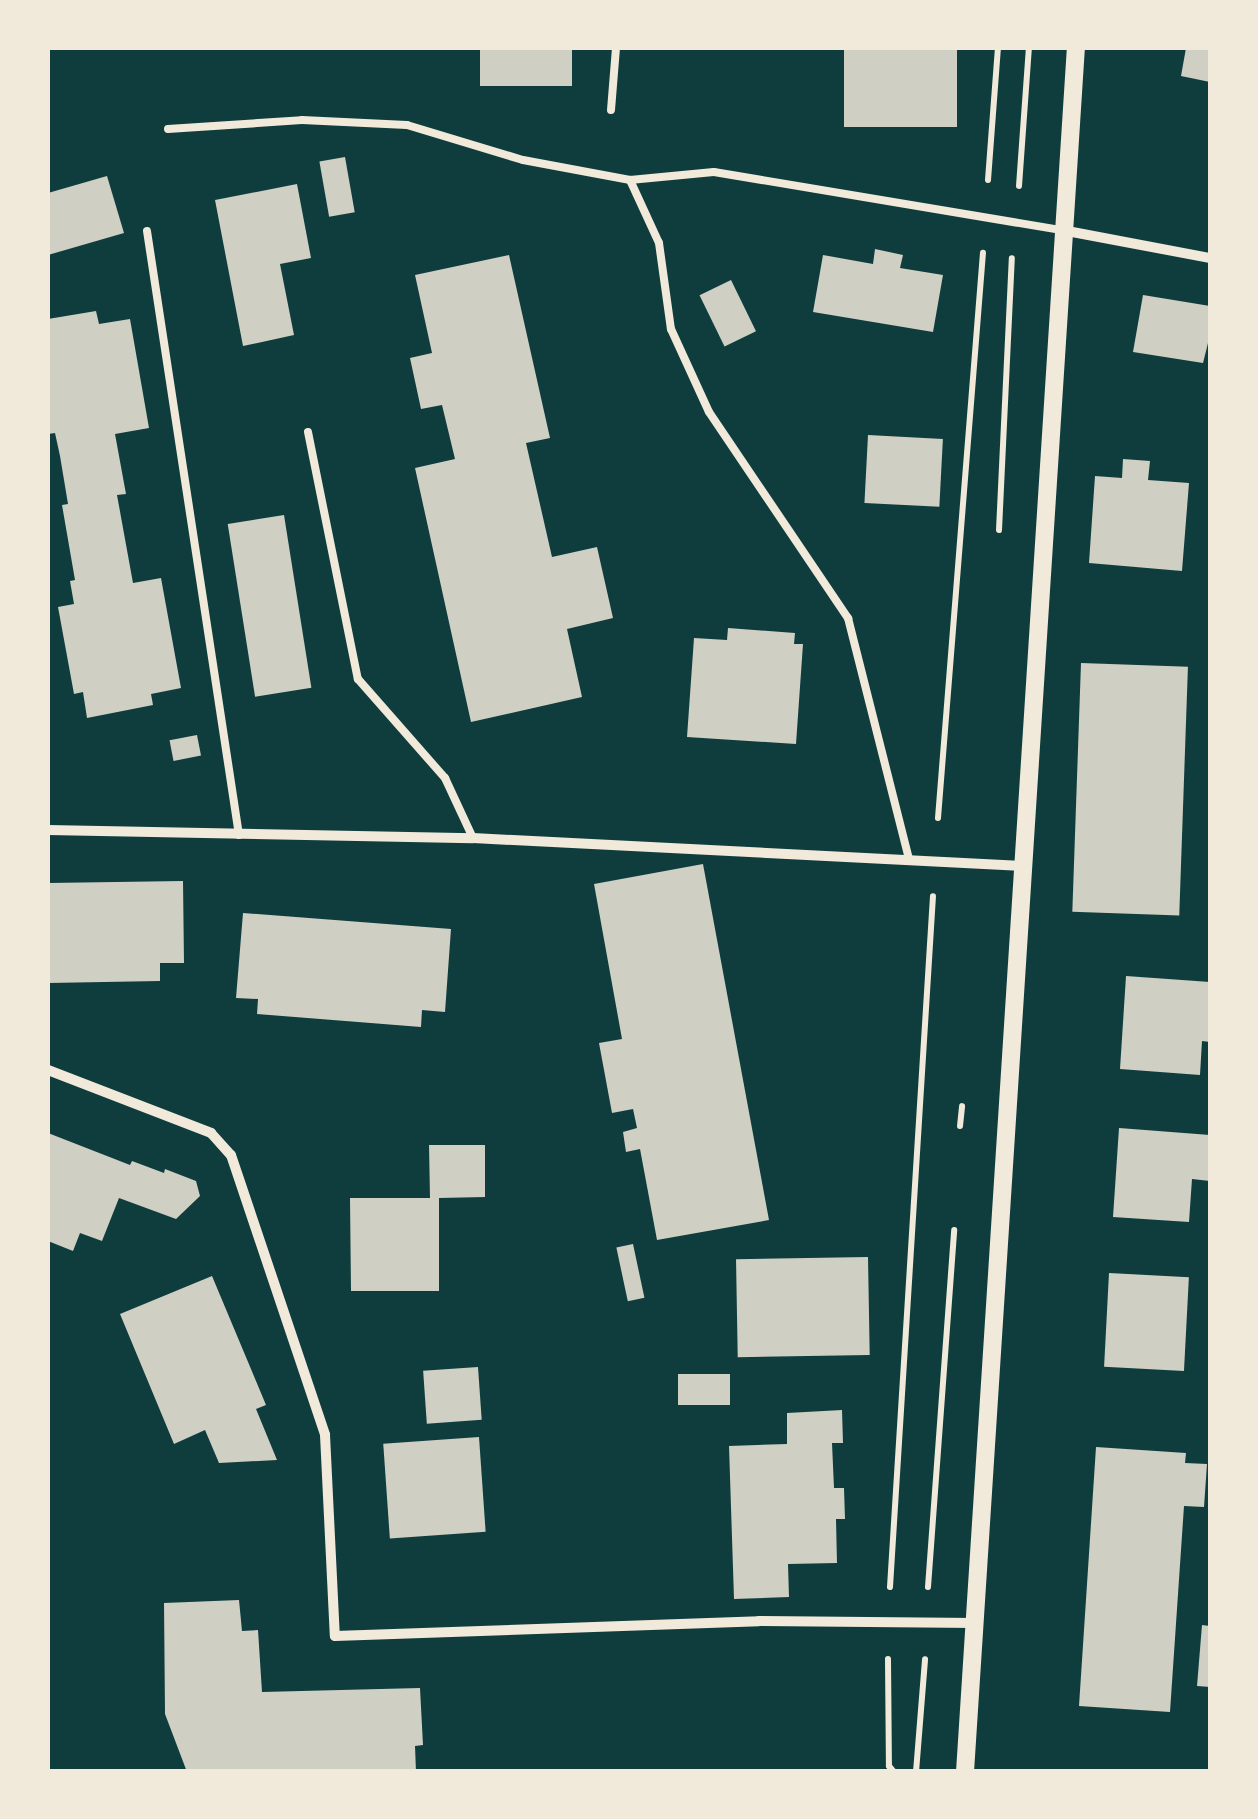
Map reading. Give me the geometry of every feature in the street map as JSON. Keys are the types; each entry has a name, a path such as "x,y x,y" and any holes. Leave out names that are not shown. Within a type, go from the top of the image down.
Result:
{"street":[{"path":"965,1772 1076,48"},
{"path":"1067,231 1210,258"},
{"path":"48,830 473,838 1021,866"},
{"path":"48,1070 211,1132 231,1156 325,1435 334,1636 760,1621 976,1623"}],"lane":[{"path":"611,110 616,48"},
{"path":"168,129 302,120 407,125 523,160 630,180 714,172 1067,231"},
{"path":"630,180 659,243 671,329 709,412 848,618 909,859"},
{"path":"147,231 240,835"},
{"path":"308,432 358,678 445,778 473,838"}],"path":[{"path":"894,1772 889,1766 887,1623 935,860 998,48"},
{"path":"916,1772 954,1229"}],"building":[{"path":"480,48 572,48 572,86 480,86"},
{"path":"844,48 957,48 957,127 844,127"},
{"path":"1186,48 1210,48 1210,82 1181,76"},
{"path":"345,157 355,212 329,217 319,162"},
{"path":"107,176 124,233 48,255 48,193"},
{"path":"297,184 311,258 280,264 294,335 243,346 215,200"},
{"path":"875,249 903,255 900,268 943,275 933,332 813,312 823,255 873,264"},
{"path":"509,255 550,438 526,443 552,557 597,547 613,618 567,629 582,697 471,722 415,468 455,459 442,405 421,409 410,358 432,353 415,275"},
{"path":"731,280 756,331 725,347 700,295"},
{"path":"1143,295 1210,306 1210,335 1203,363 1133,352"},
{"path":"96,311 99,324 130,319 149,428 115,434 126,494 117,495 133,583 161,578 181,688 151,694 153,705 87,718 83,692 74,694 58,607 74,604 70,581 75,580 62,505 68,504 60,456 55,433 48,434 48,319"},
{"path":"868,435 943,439 939,507 864,503"},
{"path":"1123,459 1150,461 1148,480 1189,483 1182,571 1089,563 1095,476 1122,478"},
{"path":"284,515 311,688 255,697 228,524"},
{"path":"728,628 795,633 794,644 803,644 796,744 687,737 694,638 727,640"},
{"path":"1081,663 1188,667 1179,916 1072,912"},
{"path":"197,735 201,756 174,761 170,740"},
{"path":"703,864 769,1220 657,1240 640,1149 626,1152 623,1132 637,1128 633,1109 612,1113 599,1043 622,1039 594,884"},
{"path":"183,881 184,963 160,963 160,981 48,983 48,883"},
{"path":"243,913 451,929 445,1012 422,1010 421,1027 257,1014 258,999 236,998"},
{"path":"1126,976 1210,982 1210,1042 1202,1041 1200,1075 1120,1069"},
{"path":"1119,1128 1210,1135 1210,1181 1192,1179 1189,1222 1113,1217"},
{"path":"48,1133 130,1165 132,1161 164,1173 165,1169 196,1181 200,1196 176,1219 119,1198 102,1241 80,1233 73,1251 48,1241"},
{"path":"429,1145 485,1145 485,1197 439,1198 439,1291 351,1291 350,1198 430,1198"},
{"path":"633,1244 644,1298 628,1301 616,1248"},
{"path":"868,1257 870,1355 738,1357 736,1259"},
{"path":"1109,1273 1189,1277 1184,1371 1104,1367"},
{"path":"212,1276 266,1405 256,1409 277,1460 219,1463 205,1430 174,1444 120,1314"},
{"path":"478,1367 482,1420 427,1424 423,1371"},
{"path":"678,1374 730,1374 730,1405 678,1405"},
{"path":"842,1410 843,1443 832,1443 834,1488 844,1488 845,1519 836,1519 837,1563 788,1564 789,1597 734,1599 729,1446 787,1444 787,1413"},
{"path":"479,1437 486,1532 390,1538 383,1444"},
{"path":"1096,1447 1186,1453 1185,1463 1207,1464 1204,1507 1184,1506 1170,1712 1079,1706"},
{"path":"239,1600 242,1631 258,1630 262,1692 420,1688 423,1745 415,1746 416,1772 187,1772 165,1714 164,1603"},
{"path":"1202,1625 1210,1626 1210,1687 1197,1686"}]}
